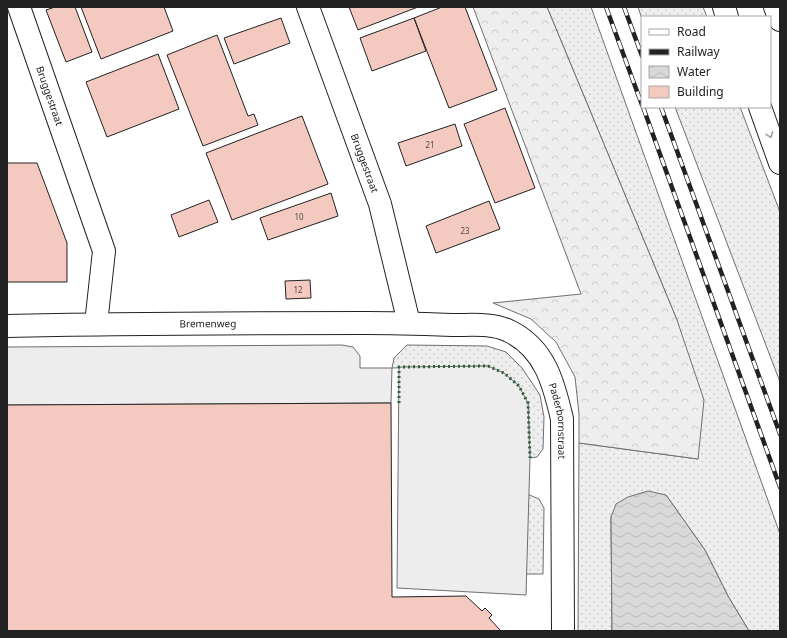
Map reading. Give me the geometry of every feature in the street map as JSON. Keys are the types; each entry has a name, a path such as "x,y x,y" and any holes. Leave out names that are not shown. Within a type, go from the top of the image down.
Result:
{"street":[{"name":"Bruggestraat","path":"19,7 104,251 96,324"},
{"name":"Bruggestraat","path":"308,7 380,204 409,323"},
{"path":"775,7 780,20"},
{"path":"760,108 780,163"},
{"name":"Bremenweg","path":"7,326 96,324 409,323"},
{"name":"Paderbornstraat","path":"409,323 491,326 509,331 530,344 546,366 556,392 562,419 563,631"}],"green space":[{"path":"473,7 547,7 677,320 704,400 698,459 579,443 579,414 575,377 556,342 531,319 493,303 581,294"},
{"path":"547,7 591,7 780,534 780,631 749,631 728,596 705,550 666,495 611,517 612,631 578,631 579,443 698,459 677,320"},
{"path":"638,7 703,7 707,16 641,16"},
{"path":"675,108 740,108 780,212 780,382"},
{"path":"407,345 487,346 506,352 522,368 540,395 544,417 543,449 537,457 530,458 528,403 488,366 392,368 394,358"},
{"path":"527,494 539,499 544,508 543,574 526,574"}],"shaded area":[{"path":"342,345 353,347 360,356 360,368 392,368 391,403 7,405 7,347"},
{"path":"488,366 504,373 519,386 528,403 530,458 526,595 397,588 399,367"}],"water":[{"path":"648,491 666,495 705,550 728,596 749,631 612,631 611,517 616,504 628,497"}],"building":[{"path":"55,7 75,7 92,52 66,62 46,10"},
{"path":"81,7 164,7 173,31 101,59"},
{"path":"349,7 418,7 358,30"},
{"path":"442,7 465,7 497,90 449,108 414,18"},
{"path":"281,18 290,43 234,64 224,38"},
{"path":"414,18 426,51 372,71 360,38"},
{"path":"217,35 248,116 254,114 258,125 203,146 167,55"},
{"path":"158,54 179,109 107,137 86,82"},
{"path":"505,108 535,188 495,203 464,124"},
{"path":"302,116 328,184 232,220 206,153"},
{"path":"455,124 462,146 406,166 398,143"},
{"path":"7,163 37,163 67,243 67,282 7,282"},
{"path":"331,193 338,216 268,240 260,218"},
{"path":"209,200 218,222 179,237 171,215"},
{"path":"489,201 500,229 436,253 426,226"},
{"path":"310,280 311,298 286,299 285,281"},
{"path":"391,403 392,597 466,596 482,611 485,608 492,615 489,618 501,631 7,631 7,405"}],"railway":[{"path":"606,7 641,102"},
{"path":"624,7 641,53"},
{"path":"643,108 780,487"},
{"path":"661,108 780,434"}],"hedge":[{"path":"399,403 399,367 488,366 504,373 519,386 528,403 530,458"}]}
